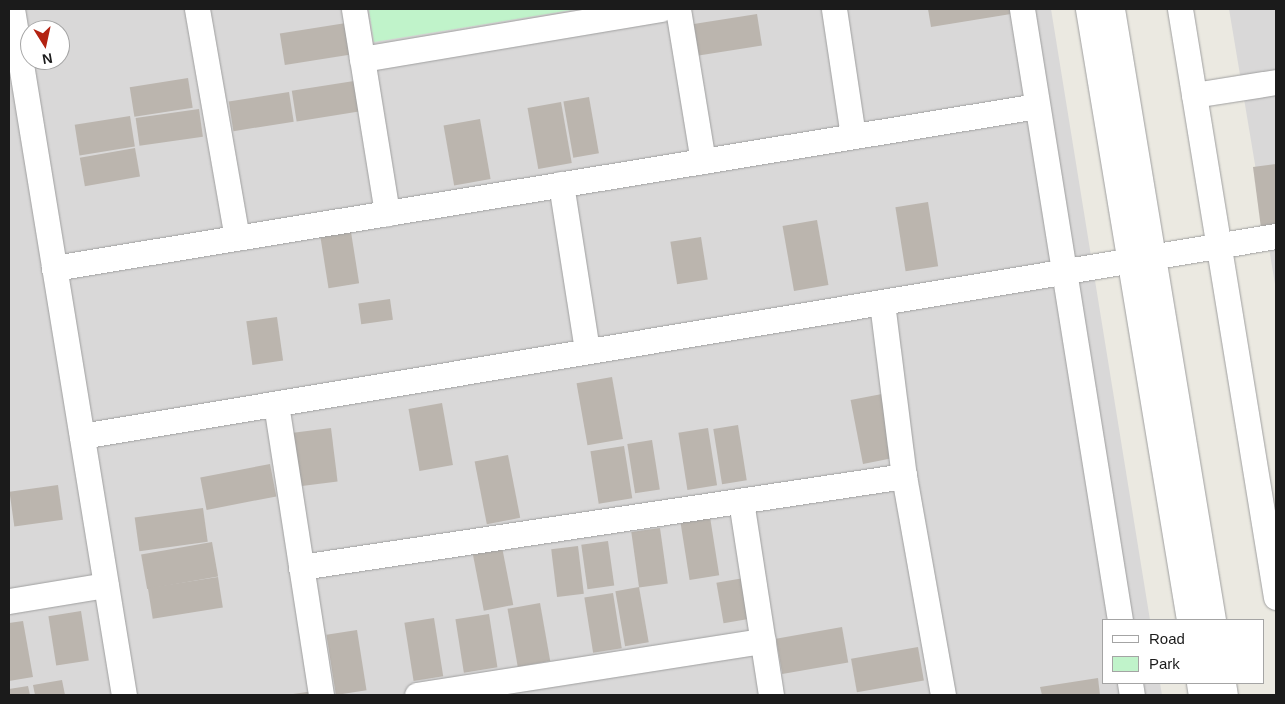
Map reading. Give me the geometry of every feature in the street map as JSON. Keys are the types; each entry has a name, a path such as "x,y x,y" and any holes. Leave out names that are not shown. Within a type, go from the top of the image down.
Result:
{"street":[{"path":"197,9 237,238"},
{"path":"354,9 387,213"},
{"path":"362,58 661,9"},
{"path":"678,9 702,161"},
{"path":"834,9 853,136"},
{"path":"1022,9 1120,619"},
{"path":"1088,9 1141,258 1213,619"},
{"path":"1112,9 1141,258 1189,619"},
{"path":"1180,9 1217,246 1276,597"},
{"path":"11,16 124,695"},
{"path":"1194,95 1276,82"},
{"path":"54,268 1037,106"},
{"path":"561,184 587,350"},
{"path":"82,436 1276,236"},
{"path":"882,303 904,476 942,695"},
{"path":"276,404 321,695"},
{"path":"301,567 904,476"},
{"path":"741,501 771,695"},
{"path":"9,601 106,585"},
{"path":"417,695 495,690 763,641"}],"shaded area":[{"path":"9,9 1051,9 1150,619 1102,619 1102,684 1160,684 1162,695 9,695"},
{"path":"1229,9 1276,9 1276,290"}],"green space":[{"path":"369,9 578,9 374,42"}],"building":[{"path":"928,9 1016,9 1017,13 931,27"},
{"path":"757,14 762,46 699,56 694,24"},
{"path":"346,23 351,55 285,65 280,33"},
{"path":"188,78 193,108 134,117 130,87"},
{"path":"354,81 359,112 297,121 292,91"},
{"path":"289,92 294,122 233,131 229,102"},
{"path":"589,97 599,153 573,158 563,102"},
{"path":"561,102 572,163 538,169 528,108"},
{"path":"199,109 203,137 140,146 136,118"},
{"path":"130,116 135,147 80,155 75,125"},
{"path":"480,119 491,179 454,185 444,125"},
{"path":"135,148 140,177 85,186 80,158"},
{"path":"1276,164 1276,226 1261,228 1253,167"},
{"path":"928,202 938,266 906,271 895,207"},
{"path":"817,220 828,285 794,291 783,226"},
{"path":"351,232 359,283 329,288 320,237"},
{"path":"701,237 708,279 677,284 670,242"},
{"path":"390,299 393,320 361,324 358,303"},
{"path":"277,317 283,361 252,365 246,321"},
{"path":"612,377 623,439 587,445 577,383"},
{"path":"882,394 894,458 863,464 851,400"},
{"path":"442,403 453,465 419,471 409,409"},
{"path":"738,425 747,480 722,484 713,429"},
{"path":"331,428 338,482 300,486 293,433"},
{"path":"708,428 717,485 687,490 678,433"},
{"path":"652,440 660,489 635,493 627,444"},
{"path":"624,446 632,498 599,504 590,451"},
{"path":"508,455 520,518 487,524 475,461"},
{"path":"270,464 276,496 207,510 200,478"},
{"path":"58,485 63,520 14,526 9,492"},
{"path":"203,508 208,542 139,551 135,518"},
{"path":"710,517 719,575 690,580 680,522"},
{"path":"660,528 668,583 639,587 631,532"},
{"path":"608,541 614,586 588,589 581,545"},
{"path":"212,542 218,576 147,589 141,555"},
{"path":"578,546 584,594 557,597 551,549"},
{"path":"502,547 513,605 484,611 473,553"},
{"path":"218,577 223,608 153,619 148,588"},
{"path":"744,578 751,618 724,623 716,583"},
{"path":"639,587 649,642 625,646 615,591"},
{"path":"613,593 622,648 593,653 584,598"},
{"path":"540,603 550,661 518,667 508,609"},
{"path":"81,611 89,660 56,666 48,616"},
{"path":"489,614 497,667 464,673 455,619"},
{"path":"434,618 443,676 414,681 404,623"},
{"path":"23,621 33,677 9,681 9,623"},
{"path":"842,627 848,662 782,674 776,639"},
{"path":"357,630 367,690 336,695 326,635"},
{"path":"918,647 924,680 857,692 851,659"},
{"path":"1098,678 1100,695 1042,695 1040,687"},
{"path":"62,680 65,695 35,695 33,685"},
{"path":"28,686 30,695 9,695 9,689"},
{"path":"314,691 315,695 293,695 293,694"}]}
